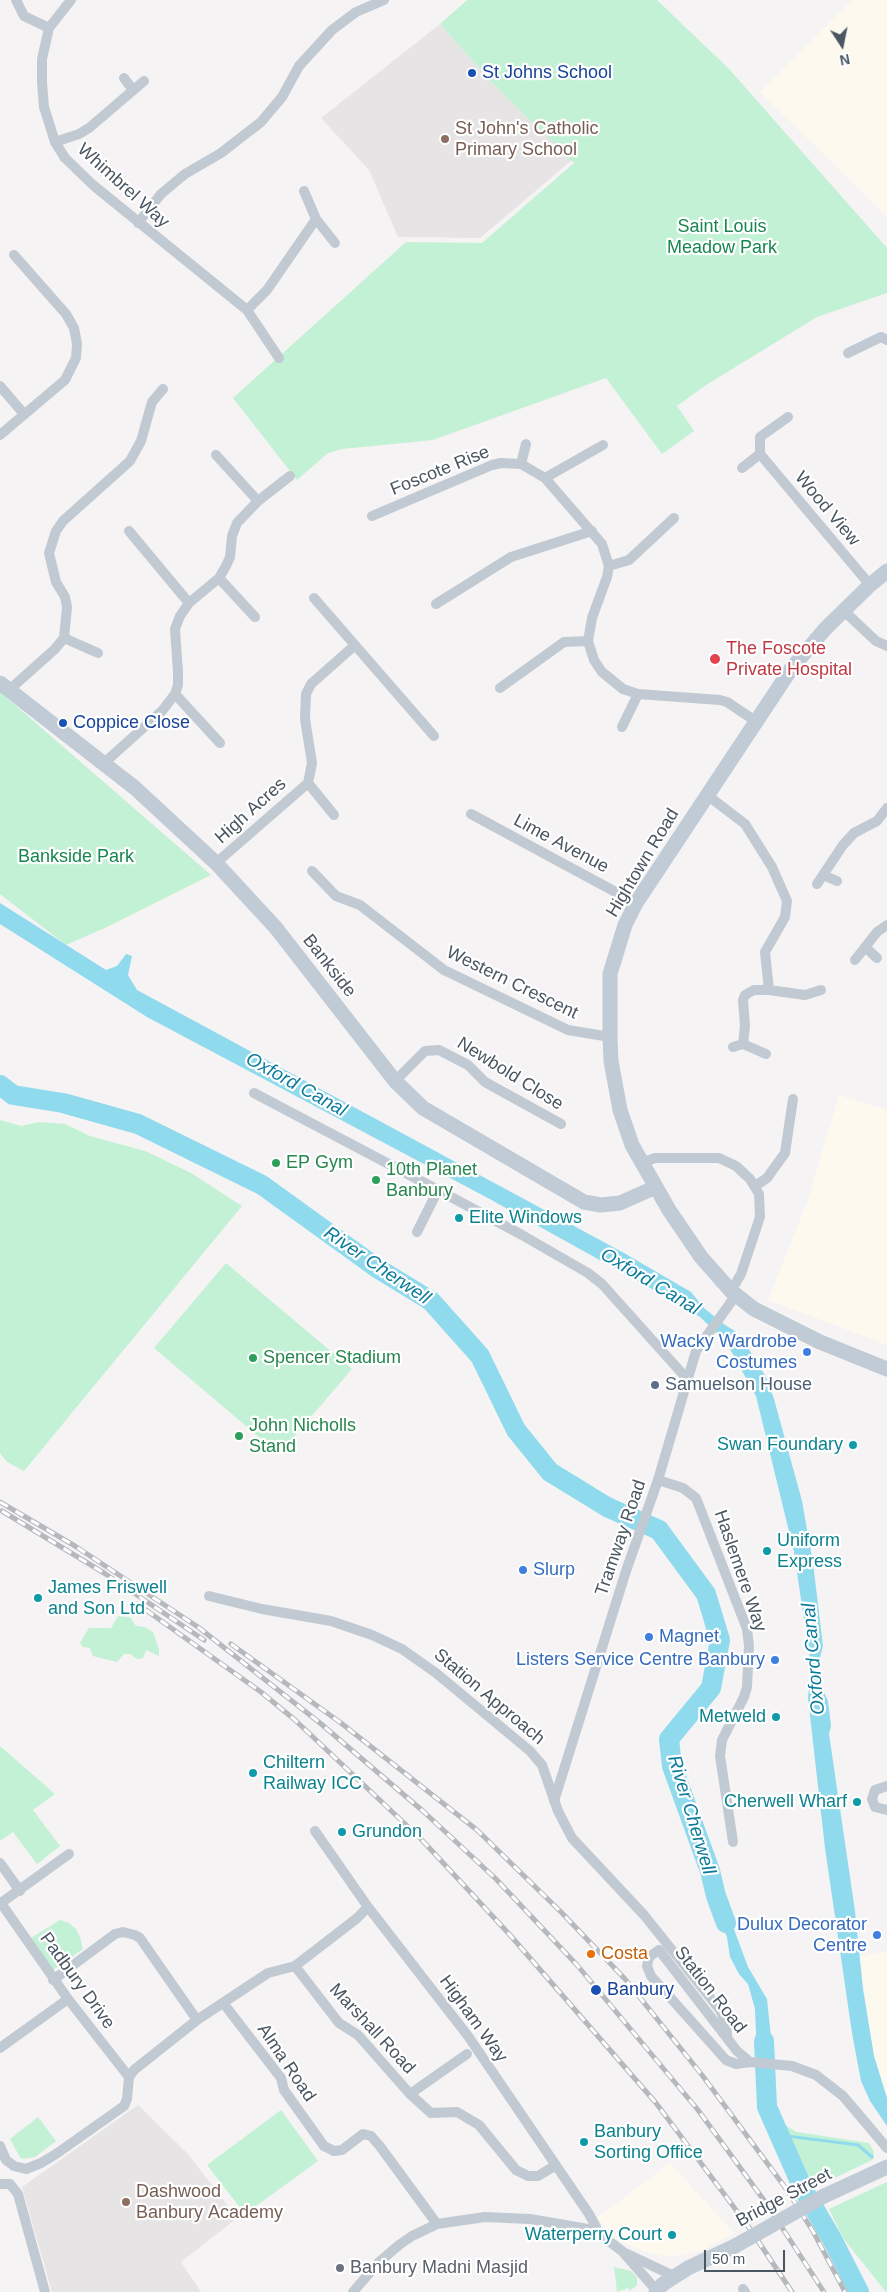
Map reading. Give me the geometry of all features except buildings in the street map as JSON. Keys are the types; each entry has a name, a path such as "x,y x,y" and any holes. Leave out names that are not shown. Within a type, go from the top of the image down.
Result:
{"street":[{"path":"16,0 24,16 49,28"},
{"name":"Whimbrel Way","path":"71,0 49,28 42,59 44,107 55,142 65,158 138,223 247,310 279,358"},
{"path":"138,223 160,194 185,174 221,153 261,122 282,97 299,66 332,30 356,12 384,0"},
{"path":"124,78 133,90"},
{"path":"55,142 79,134 89,128 144,80"},
{"path":"304,191 316,218 335,243"},
{"path":"247,310 267,290 316,218"},
{"path":"0,435 64,380 76,358 77,344 74,328 66,314 14,255"},
{"path":"848,353 882,337 887,340"},
{"path":"0,386 24,414"},
{"path":"4,687 55,650 64,638 67,607 65,597 56,582 49,553 56,531 63,521 130,462 141,441 152,402 163,389"},
{"path":"742,468 760,454 760,437 788,416"},
{"path":"526,444 522,464 544,478 602,544 609,566 604,588 592,618 588,640 594,660 602,672 624,689 638,694 727,702 756,722"},
{"path":"544,478 603,445"},
{"name":"Wood View","path":"760,454 870,585"},
{"path":"216,455 258,501"},
{"name":"Foscote Rise","path":"372,516 492,465 501,463 522,464"},
{"path":"102,764 162,711 175,694 178,678 175,629 180,616 188,603 219,578 230,556 232,536 237,523 258,501 290,476"},
{"path":"609,566 629,560 674,518"},
{"path":"129,531 188,603"},
{"path":"436,604 511,557 592,531"},
{"name":"Hightown Road","path":"887,571 825,629 791,669 636,903 625,925 610,974 611,1062 620,1110 632,1145 685,1236 715,1275 754,1309 792,1329 887,1369"},
{"path":"219,578 255,618"},
{"path":"314,598 434,736"},
{"path":"844,611 876,641 887,646"},
{"path":"64,638 98,653"},
{"path":"500,688 564,642 588,640"},
{"name":"High Acres","path":"216,863 308,782 312,763 305,720 304,705 306,694 311,684 354,646"},
{"name":"Bankside","path":"4,687 148,800 216,863 276,928 407,1094 437,1117 584,1202 601,1205 620,1203 656,1187"},
{"path":"175,694 220,743"},
{"path":"622,727 638,694"},
{"name":"High Acres","path":"308,782 334,815"},
{"path":"707,795 745,824 758,842 784,891 787,901 786,917 765,952 769,990"},
{"path":"837,881 820,880 843,845 854,833 877,821 887,808"},
{"name":"Lime Avenue","path":"471,814 636,903"},
{"name":"Western Crescent","path":"312,871 336,896 360,905 444,970 568,1030 610,1037"},
{"path":"855,960 877,932 887,925"},
{"path":"866,948 877,958"},
{"path":"766,1054 738,1045 746,1026 743,1000 745,995 754,990 769,990 805,996 821,990"},
{"name":"Newbold Close","path":"395,1081 425,1051 439,1050 468,1065 485,1082 561,1124"},
{"path":"254,1093 438,1190 588,1273 618,1301 688,1380"},
{"path":"642,1163 655,1158 719,1158 736,1166 750,1178 755,1186 767,1178 785,1153 793,1099"},
{"name":"Tramway Road","path":"554,1801 637,1536 658,1480 696,1351 734,1293 758,1225 760,1202 755,1186"},
{"path":"417,1232 438,1190"},
{"name":"Haslemere Way","path":"658,1480 683,1488 696,1498 747,1629 749,1646 747,1687 744,1697 722,1740 720,1756 732,1842"},
{"name":"Station Approach","path":"209,1596 253,1607 331,1621 372,1635 414,1656 436,1673 537,1759 546,1774 563,1822 579,1846 644,1915 720,2010 726,2022 727,2036"},
{"path":"887,1786 875,1790 872,1799 875,1807 887,1810"},
{"name":"Higham Way","path":"315,1831 368,1907 468,2036 589,2214 596,2227 596,2232"},
{"path":"1,1904 69,1854"},
{"path":"0,1863 20,1891"},
{"name":"Padbury Drive","path":"1,1904 53,1980 129,2077"},
{"path":"0,2146 6,2160 14,2166 26,2168 41,2163 56,2154 124,2106 127,2099 129,2077 134,2070 197,2020 224,2004 268,1973 295,1966 356,1919 368,1907"},
{"path":"53,1980 114,1934 123,1932 135,1935 140,1938 197,2020"},
{"name":"Station Road","path":"750,2062 743,2058 659,1950 647,1961 651,1976 726,2060 736,2064 750,2062 786,2066 803,2070 816,2076 835,2089 887,2148"},
{"name":"Marshall Road","path":"295,1966 339,2023 358,2035 410,2094 431,2113 457,2112 479,2125 516,2170 528,2176 538,2176 556,2165"},
{"path":"0,2048 68,1999"},
{"name":"Alma Road","path":"224,2004 281,2078 284,2090 324,2146 334,2151 342,2150 362,2134 371,2136 437,2224"},
{"name":"Marshall Road","path":"410,2094 467,2054"},
{"name":"Bridge Street","path":"657,2291 674,2276 735,2246 824,2196 887,2167"},
{"path":"5,2184 14,2188 22,2206 46,2292"},
{"path":"356,2291 378,2263 399,2245 437,2224 466,2218 507,2217 578,2227 596,2232 622,2252 657,2291"},
{"path":"622,2252 674,2276"}],"shaded area":[{"path":"852,0 887,0 887,216 760,92"},
{"name":"St John's Catholic Primary School","path":"440,24 495,86 572,160 480,238 398,237 369,170 321,118"},
{"path":"839,1095 887,1110 887,1345 768,1300 809,1197"},
{"path":"887,1951 887,2098 874,2056 859,1957"},
{"name":"Dashwood Banbury Academy","path":"138,2105 188,2154 237,2218 181,2262 201,2292 52,2292 22,2187"},
{"path":"670,2163 734,2233 701,2251 670,2257 643,2251 620,2241 597,2218"}],"green space":[{"name":"Saint Louis Meadow Park","path":"467,0 657,0 729,69 887,248 887,293 817,317 706,385 677,406 694,431 662,454 606,378 433,440 342,449 328,453 297,480 233,398 406,242 482,243 574,163 495,86 440,24"},
{"name":"Bankside Park","path":"0,692 211,875 107,927 66,945 0,894"},
{"path":"0,1120 21,1126 39,1122 65,1124 90,1136 145,1151 191,1173 242,1206 24,1471 7,1462 0,1453"},
{"name":"Spencer Stadium","path":"226,1263 352,1369 279,1454 154,1348"},
{"path":"118,1616 130,1617 136,1626 145,1627 153,1632 159,1649 159,1656 146,1650 143,1658 137,1659 130,1654 124,1654 117,1662 93,1656 90,1648 83,1647 80,1643 89,1628 111,1628"},
{"path":"0,1746 55,1794 33,1810 60,1846 37,1864 13,1832 0,1841"},
{"path":"60,1920 69,1923 76,1929 83,1949 53,1970 31,1938"},
{"path":"281,2110 318,2161 245,2214 207,2165"},
{"path":"38,2117 56,2141 35,2157 21,2159 10,2139"},
{"path":"781,2123 797,2132 869,2143 874,2152 874,2157 872,2160 808,2191 777,2125"},
{"path":"887,2182 886,2292 843,2238 829,2209"},
{"path":"614,2267 631,2271 637,2277 637,2285 630,2291 628,2288 617,2292"}],"water":[{"name":"Oxford Canal","path":"0,903 106,970 117,966 126,954 132,956 128,975 137,990 624,1253 691,1292 704,1308 735,1331 745,1343 766,1377 774,1399 802,1501 813,1563 823,1646 817,1669 818,1679 828,1701 831,1726 829,1734 855,1911 863,1989 874,2056 887,2098 887,2126 870,2101 861,2081 852,2033 825,1848 808,1698 811,1667 794,1552 756,1396 726,1342 700,1317 661,1294 486,1197 147,1017 0,924"},
{"path":"710,1897 722,1897 748,1967 767,1999 773,2057 757,2057 755,2009 748,1984 739,1974 730,1957 727,1937"}],"waterway":[{"name":"River Cherwell","path":"0,1085 13,1095 63,1103 138,1124 262,1185 377,1268 431,1301 480,1356 516,1430 550,1472 607,1507 659,1530 706,1594 720,1640 711,1688 669,1739 672,1766 710,1871 716,1896 726,1923"},
{"name":"River Cherwell","path":"764,2041 767,2107 804,2191 832,2239 859,2292"},
{"path":"779,2135 858,2145 872,2157"}],"railway":[{"path":"0,1502 75,1546 198,1627 320,1723 424,1812 496,1879 577,1965 698,2110 766,2203 824,2292"},
{"path":"2,1511 104,1573 204,1640"},
{"path":"146,1610 261,1692 295,1720 421,1839 510,1935 656,2103 748,2226 792,2292"},
{"path":"231,1644 341,1723 477,1830 562,1913 625,1979 702,2075 787,2190 814,2233 845,2292"}],"place":[{"name":"St Johns School","path":"472,73"},
{"name":"St John's Catholic Primary School","path":"445,139"},
{"name":"The Foscote Private Hospital","path":"715,659"},
{"name":"Coppice Close","path":"63,723"},
{"name":"EP Gym","path":"276,1163"},
{"name":"10th Planet Banbury","path":"376,1180"},
{"name":"Elite Windows","path":"459,1218"},
{"name":"Wacky Wardrobe Costumes","path":"807,1352"},
{"name":"Spencer Stadium","path":"253,1358"},
{"name":"Samuelson House","path":"655,1385"},
{"name":"John Nicholls Stand","path":"239,1436"},
{"name":"Swan Foundary","path":"853,1445"},
{"name":"Uniform Express","path":"767,1551"},
{"name":"Slurp","path":"523,1570"},
{"name":"James Friswell and Son Ltd","path":"38,1598"},
{"name":"Magnet","path":"649,1637"},
{"name":"Listers Service Centre Banbury","path":"775,1660"},
{"name":"Metweld","path":"776,1717"},
{"name":"Chiltern Railway ICC","path":"253,1773"},
{"name":"Cherwell Wharf","path":"857,1802"},
{"name":"Grundon","path":"342,1832"},
{"name":"Dulux Decorator Centre","path":"877,1935"},
{"name":"Costa","path":"591,1954"},
{"name":"Banbury","path":"596,1990"},
{"name":"Banbury Sorting Office","path":"584,2142"},
{"name":"Dashwood Banbury Academy","path":"126,2202"},
{"name":"Waterperry Court","path":"672,2235"},
{"name":"Banbury Madni Masjid","path":"340,2268"}]}
